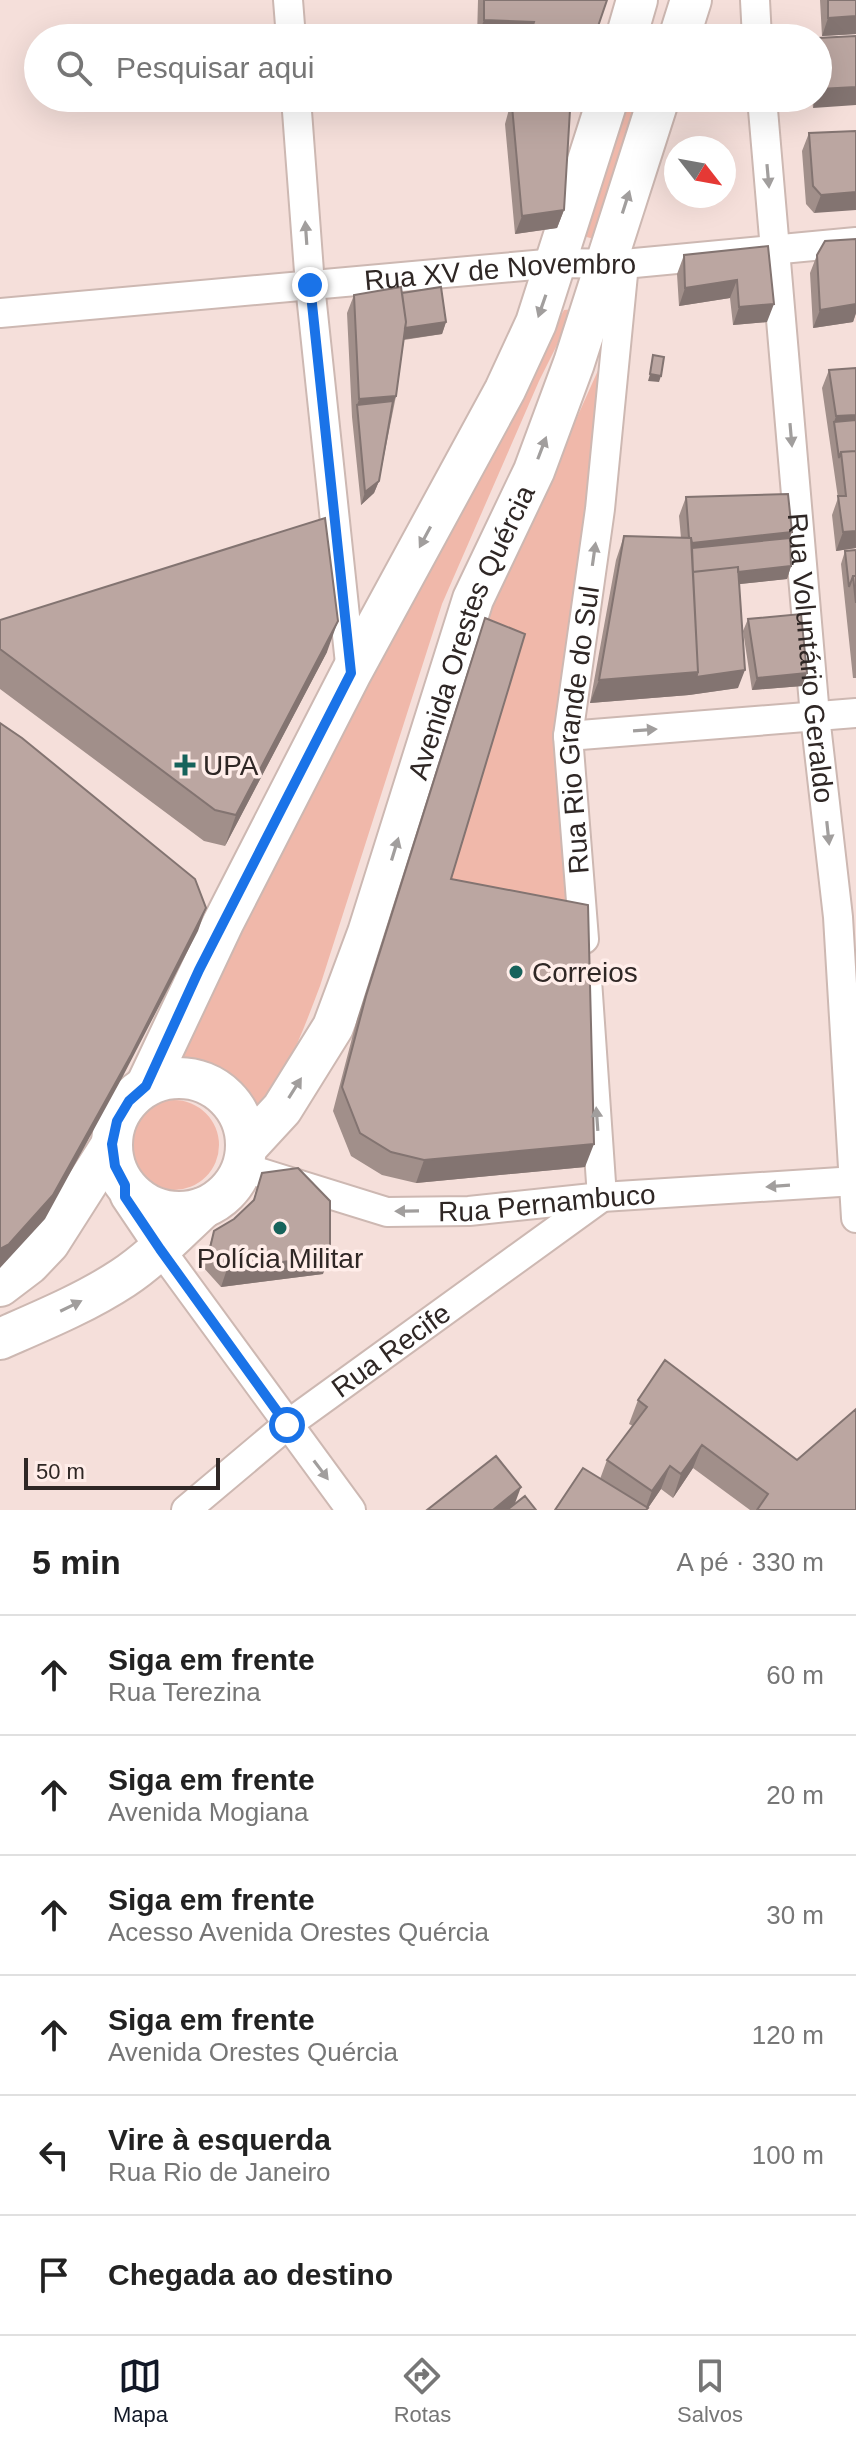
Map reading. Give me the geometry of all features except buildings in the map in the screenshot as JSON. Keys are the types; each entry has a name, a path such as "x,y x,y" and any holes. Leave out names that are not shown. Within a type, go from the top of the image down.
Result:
{"main road":[{"path":"630,24 637,0"},
{"path":"683,24 691,0"},
{"path":"146,1086 211,913 351,673 505,390 536,323 604,112"},
{"name":"Avenida Orestes Quércia","path":"244,1158 282,1109 333,1027 368,933 473,599 534,471 615,264 655,112"},
{"path":"0,1339 125,1277 233,1185 244,1158 244,1128 236,1109 223,1094 206,1083 186,1078 146,1086 129,1101 117,1121 112,1144 115,1166 125,1185 140,1200 160,1210 181,1212 203,1208"},
{"path":"0,1286 29,1264 49,1243 112,1144"}],"street":[{"path":"288,0 290,24"},
{"path":"755,0 756,24"},
{"path":"297,112 310,285 351,673"},
{"name":"Rua Voluntário Geraldo","path":"763,112 815,716 838,917 856,1218"},
{"name":"Rua XV de Novembro","path":"0,313 557,263 615,264 775,252 856,242"},
{"name":"Rua Rio Grande do Sul","path":"602,1197 568,736 600,509 615,264"},
{"path":"568,736 856,713"},
{"name":"Rua Pernambuco","path":"244,1158 387,1212 469,1211 602,1197 854,1181"},
{"path":"125,1185 125,1197 160,1249 351,1510"},
{"name":"Rua Recife","path":"186,1510 287,1425 602,1197"}],"shaded area":[{"path":"613,112 640,112 601,241 576,234"},
{"path":"575,309 539,381 442,604 320,986 285,1069 258,1115 242,1094 214,1071 179,1060 301,796 564,310"},
{"path":"608,348 561,709 579,928 443,902 474,648"},
{"path":"174,1100 191,1104 206,1113 215,1128 219,1145 215,1162 206,1177 191,1186 174,1190 157,1186 142,1177 133,1162 129,1145 133,1128 142,1113 157,1104"}],"place":[{"name":"UPA","path":"185,765"},
{"name":"Correios","path":"516,972"},
{"name":"Polícia Militar","path":"280,1228"}],"route":[{"path":"287,1425 125,1197 125,1185 115,1166 112,1144 117,1121 129,1101 146,1086 199,970 351,673 310,285"}]}
